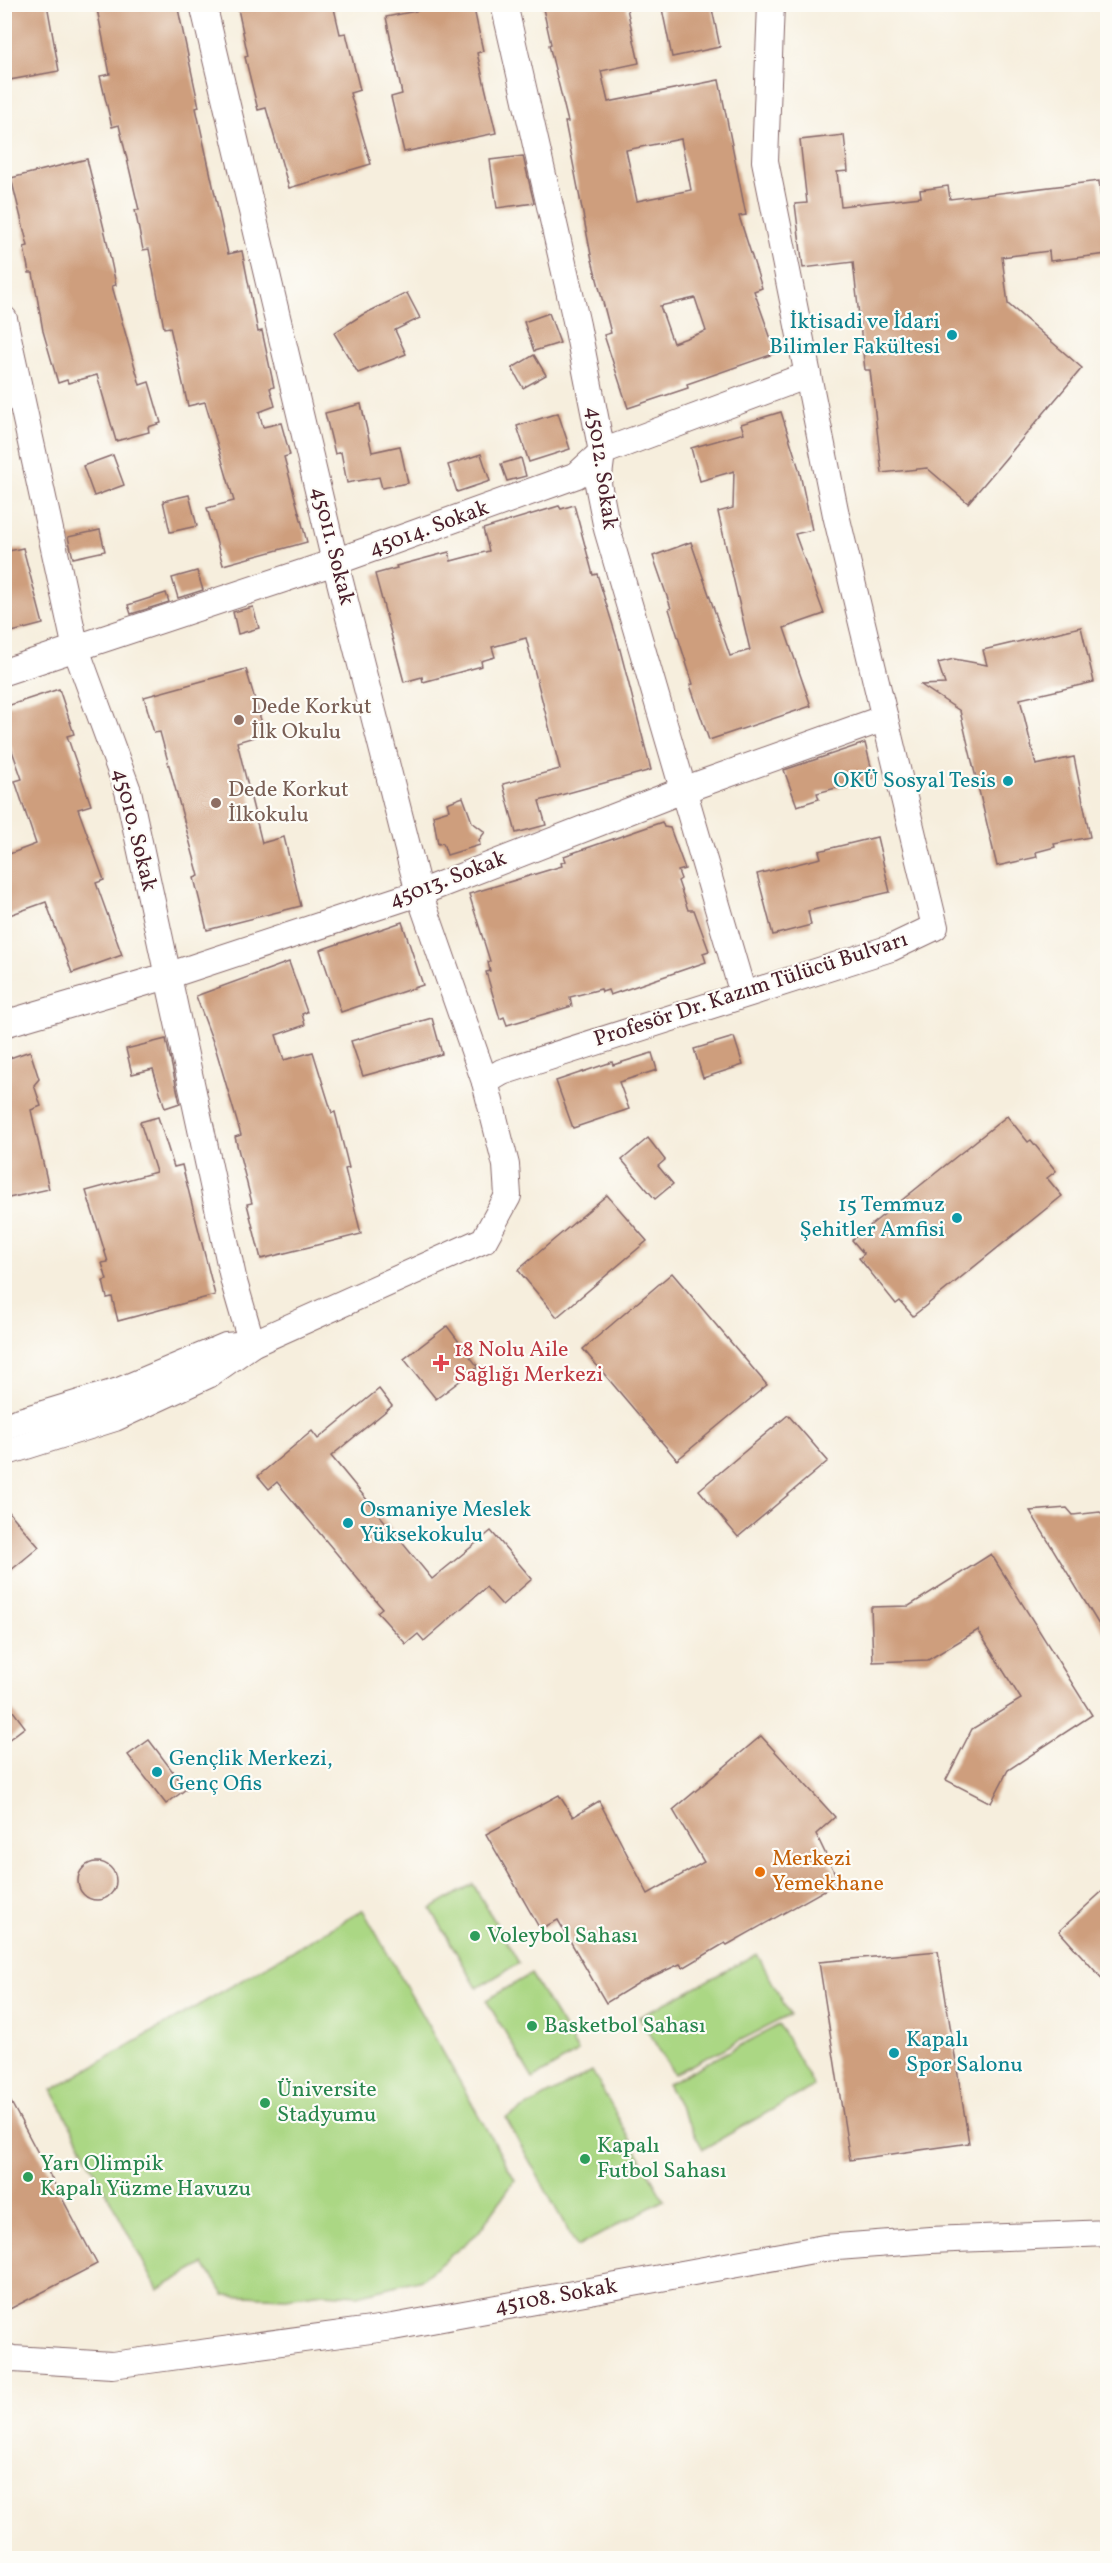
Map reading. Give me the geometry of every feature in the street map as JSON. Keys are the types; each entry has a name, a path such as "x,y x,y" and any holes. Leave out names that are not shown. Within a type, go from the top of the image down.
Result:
{"street":[{"name":"45011. Sokak","path":"203,4 336,562 419,893 485,1082"},
{"name":"45012. Sokak","path":"504,4 577,325 602,452 598,484 607,529 743,994"},
{"name":"Profesör Dr. Kazım Tülücü Bulvarı","path":"485,1082 502,1072 891,948 935,927 836,515 765,161 771,4"},
{"name":"45010. Sokak","path":"4,319 76,649 128,791 234,1282 252,1344"},
{"name":"45014. Sokak","path":"4,672 336,562 577,475 602,452 808,375"},
{"name":"45013. Sokak","path":"4,1024 167,976 419,893 683,790 885,718"},
{"path":"4,1454 115,1418 208,1375 252,1344 484,1240 508,1196 506,1166 485,1082"},
{"path":"4,1426 119,1391 226,1346 252,1344"},
{"name":"45108. Sokak","path":"4,2356 14,2359 112,2365 393,2327 824,2248 930,2240 1107,2233"}],"green space":[{"name":"Voleybol Sahası","path":"473,1884 519,1963 477,1988 431,1909"},
{"name":"Üniversite Stadyumu","path":"363,1910 515,2180 478,2233 422,2279 358,2295 323,2293 286,2298 224,2295 204,2264 158,2290 52,2090"},
{"name":"Kapalı Futbol Sahası","path":"757,1954 790,2015 674,2074 639,2017"},
{"name":"Basketbol Sahası","path":"531,1974 578,2052 533,2079 486,2000"},
{"name":"Kapalı Futbol Sahası","path":"779,2025 814,2086 703,2149 667,2084"},
{"name":"Kapalı Futbol Sahası","path":"592,2071 664,2200 577,2247 506,2118"}],"building":[{"path":"4,4 47,4 59,71 4,81"},
{"path":"96,4 177,4 199,107 196,108 228,254 242,251 258,332 262,331 274,387 270,388 275,406 259,412 263,427 281,423 290,455 284,457 307,542 223,565 207,508 234,501 205,402 188,406 170,327 164,328 149,249 143,250 135,210 139,210 119,125 112,127 100,76 110,74"},
{"path":"237,4 333,4 340,34 346,33 360,90 350,93 371,164 289,188 266,108 258,110 245,57 248,56"},
{"path":"450,4 473,4 483,51 477,53 496,133 404,152 391,97 402,94 386,17"},
{"path":"542,4 626,4 639,63 601,71 608,102 719,80 746,215 739,216 762,288 754,291 776,353 687,384 688,388 628,408 604,335 611,333 592,260 565,122 568,122 549,45 551,44","holes":["681,139 691,190 637,201 626,150","695,298 706,331 673,343 660,306"]},
{"path":"661,4 711,4 720,47 672,57"},
{"name":"İktisadi ve İdari Bilimler Fakültesi","path":"844,135 848,171 837,172 841,206 921,197 920,190 948,186 950,199 1099,181 1107,254 1050,261 1049,251 1002,257 1008,304 1082,368 968,503 927,468 882,473 870,370 865,370 853,262 803,268 795,204 807,203 800,140"},
{"path":"523,156 534,203 497,208 490,160"},
{"path":"87,159 116,285 112,286 140,385 149,382 161,423 148,427 149,432 116,441 97,375 68,383 67,380 58,383 43,331 33,273 29,273 24,247 28,246 11,178"},
{"path":"407,293 420,318 395,330 406,354 358,373 334,333 362,315"},
{"path":"549,313 560,343 534,351 524,322"},
{"path":"534,355 546,375 523,388 512,368"},
{"path":"361,404 372,452 400,446 408,483 382,488 379,477 347,483 341,452 335,454 325,413"},
{"path":"781,412 799,469 812,530 795,534 824,614 784,628 811,706 709,740 690,685 693,684 653,556 691,542 730,656 750,650 718,512 733,508 734,471 700,481 691,448 744,433 741,424"},
{"path":"558,413 570,449 529,462 517,426"},
{"path":"481,454 490,481 457,492 448,465"},
{"path":"113,455 124,485 94,496 83,466"},
{"path":"521,458 526,476 507,481 501,464"},
{"path":"189,495 197,526 170,532 163,501"},
{"path":"574,505 593,575 597,574 618,642 651,770 539,801 546,825 516,833 503,784 560,769 526,638 492,647 495,657 481,661 482,666 423,682 422,677 404,682 375,574 449,552 451,561 489,551 483,529 559,506 561,509"},
{"path":"100,530 105,551 73,558 68,537"},
{"path":"23,548 43,624 4,634 4,552"},
{"path":"197,571 203,590 178,598 172,578"},
{"path":"166,593 169,602 131,614 128,605"},
{"path":"253,607 259,628 238,634 233,612"},
{"name":"OKÜ Sosyal Tesis","path":"1081,627 1094,682 1020,699 1036,765 1074,757 1090,837 1054,844 1055,847 1036,852 1037,857 997,866 960,711 921,685 945,684 938,663 954,659 987,665 983,650"},
{"name":"Dede Korkut İlkokulu","path":"246,669 265,734 237,742 262,843 284,837 301,906 207,930 194,878 199,876 160,732 154,733 144,697"},
{"path":"59,689 74,734 67,736 91,805 78,809 104,880 96,883 122,955 72,973 46,902 4,917 4,856 36,844 15,781 22,779 4,728 4,707"},
{"path":"865,743 874,778 817,793 819,799 797,806 784,770"},
{"path":"463,797 472,822 485,832 479,840 480,845 447,855 443,843 438,844 433,815 449,810 447,803"},
{"path":"662,822 664,827 670,828 685,869 678,871 681,879 678,881 688,910 694,910 709,951 703,953 706,962 610,995 608,990 602,992 601,989 570,997 572,1006 507,1025 504,1017 500,1019 486,972 490,971 488,962 490,961 469,894 562,866 561,863 566,861 564,856"},
{"path":"877,837 890,892 808,911 811,925 773,935 757,874 821,858 819,851"},
{"path":"402,922 423,985 341,1012 320,950"},
{"path":"289,962 307,1012 302,1014 305,1025 276,1035 284,1060 313,1052 332,1113 335,1112 349,1168 345,1169 361,1234 261,1259 247,1204 252,1203 235,1137 241,1135 216,1050 196,996"},
{"path":"432,1018 442,1054 363,1076 351,1041"},
{"path":"734,1037 743,1065 703,1078 694,1049"},
{"path":"166,1039 180,1103 165,1108 153,1069 132,1074 126,1049"},
{"path":"30,1051 39,1079 34,1085 41,1106 31,1110 49,1189 4,1199 4,1060"},
{"path":"652,1053 657,1070 619,1082 629,1109 573,1128 556,1081 612,1062 613,1065"},
{"name":"15 Temmuz Şehitler Amfisi","path":"1007,1116 1028,1142 1031,1140 1056,1171 1047,1178 1062,1196 913,1316 900,1301 896,1304 859,1258 864,1254 852,1240"},
{"path":"158,1117 174,1167 182,1165 215,1295 118,1321 112,1297 107,1298 103,1281 107,1280 102,1263 108,1262 86,1191 156,1172 140,1122"},
{"path":"648,1138 665,1160 658,1166 673,1184 655,1199 622,1160"},
{"path":"607,1195 647,1241 557,1317 518,1270"},
{"path":"672,1273 767,1385 677,1460 583,1349"},
{"name":"18 Nolu Aile Sağlığı Merkezi","path":"447,1326 478,1367 436,1399 404,1359"},
{"name":"Osmaniye Meslek Yüksekokulu","path":"379,1389 392,1406 331,1456 432,1579 491,1531 532,1579 502,1605 486,1587 424,1641 418,1634 406,1644 377,1612 382,1608 277,1482 269,1489 258,1476 312,1431 318,1439"},
{"path":"788,1415 828,1461 738,1537 699,1490"},
{"path":"4,1506 39,1547 4,1576"},
{"path":"1067,1508 1073,1515 1100,1512 1107,1518 1107,1638 1030,1511"},
{"path":"991,1554 1092,1715 1008,1770 991,1803 946,1780 972,1729 1021,1699 978,1630 928,1660 873,1662 871,1607 909,1606"},
{"path":"4,1699 25,1727 4,1743"},
{"name":"Merkezi Yemekhane","path":"761,1736 835,1817 816,1834 839,1882 683,1968 680,1964 640,1982 606,2003 558,1920 540,1929 486,1834 559,1795 573,1817 599,1801 648,1894 704,1862 673,1810"},
{"name":"Gençlik Merkezi, Genç Ofis","path":"149,1740 186,1789 166,1804 128,1755"},
{"path":"97,1862 110,1868 116,1881 110,1894 97,1900 84,1894 78,1881 84,1868"},
{"path":"1107,1887 1107,1984 1059,1931"},
{"name":"Kapalı Spor Salonu","path":"938,1951 969,2143 850,2160 819,1962"},
{"name":"Yarı Olimpik Kapalı Yüzme Havuzu","path":"4,2089 97,2264 4,2312"}],"place":[{"name":"İktisadi ve İdari Bilimler Fakültesi","path":"952,335"},
{"name":"Dede Korkut İlk Okulu","path":"239,720"},
{"name":"OKÜ Sosyal Tesis","path":"1008,781"},
{"name":"Dede Korkut İlkokulu","path":"216,803"},
{"name":"15 Temmuz Şehitler Amfisi","path":"957,1218"},
{"name":"18 Nolu Aile Sağlığı Merkezi","path":"441,1363"},
{"name":"Osmaniye Meslek Yüksekokulu","path":"348,1523"},
{"name":"Gençlik Merkezi, Genç Ofis","path":"157,1772"},
{"name":"Merkezi Yemekhane","path":"760,1872"},
{"name":"Voleybol Sahası","path":"475,1936"},
{"name":"Basketbol Sahası","path":"532,2026"},
{"name":"Kapalı Spor Salonu","path":"894,2053"},
{"name":"Üniversite Stadyumu","path":"265,2103"},
{"name":"Kapalı Futbol Sahası","path":"585,2159"},
{"name":"Yarı Olimpik Kapalı Yüzme Havuzu","path":"28,2177"}]}
